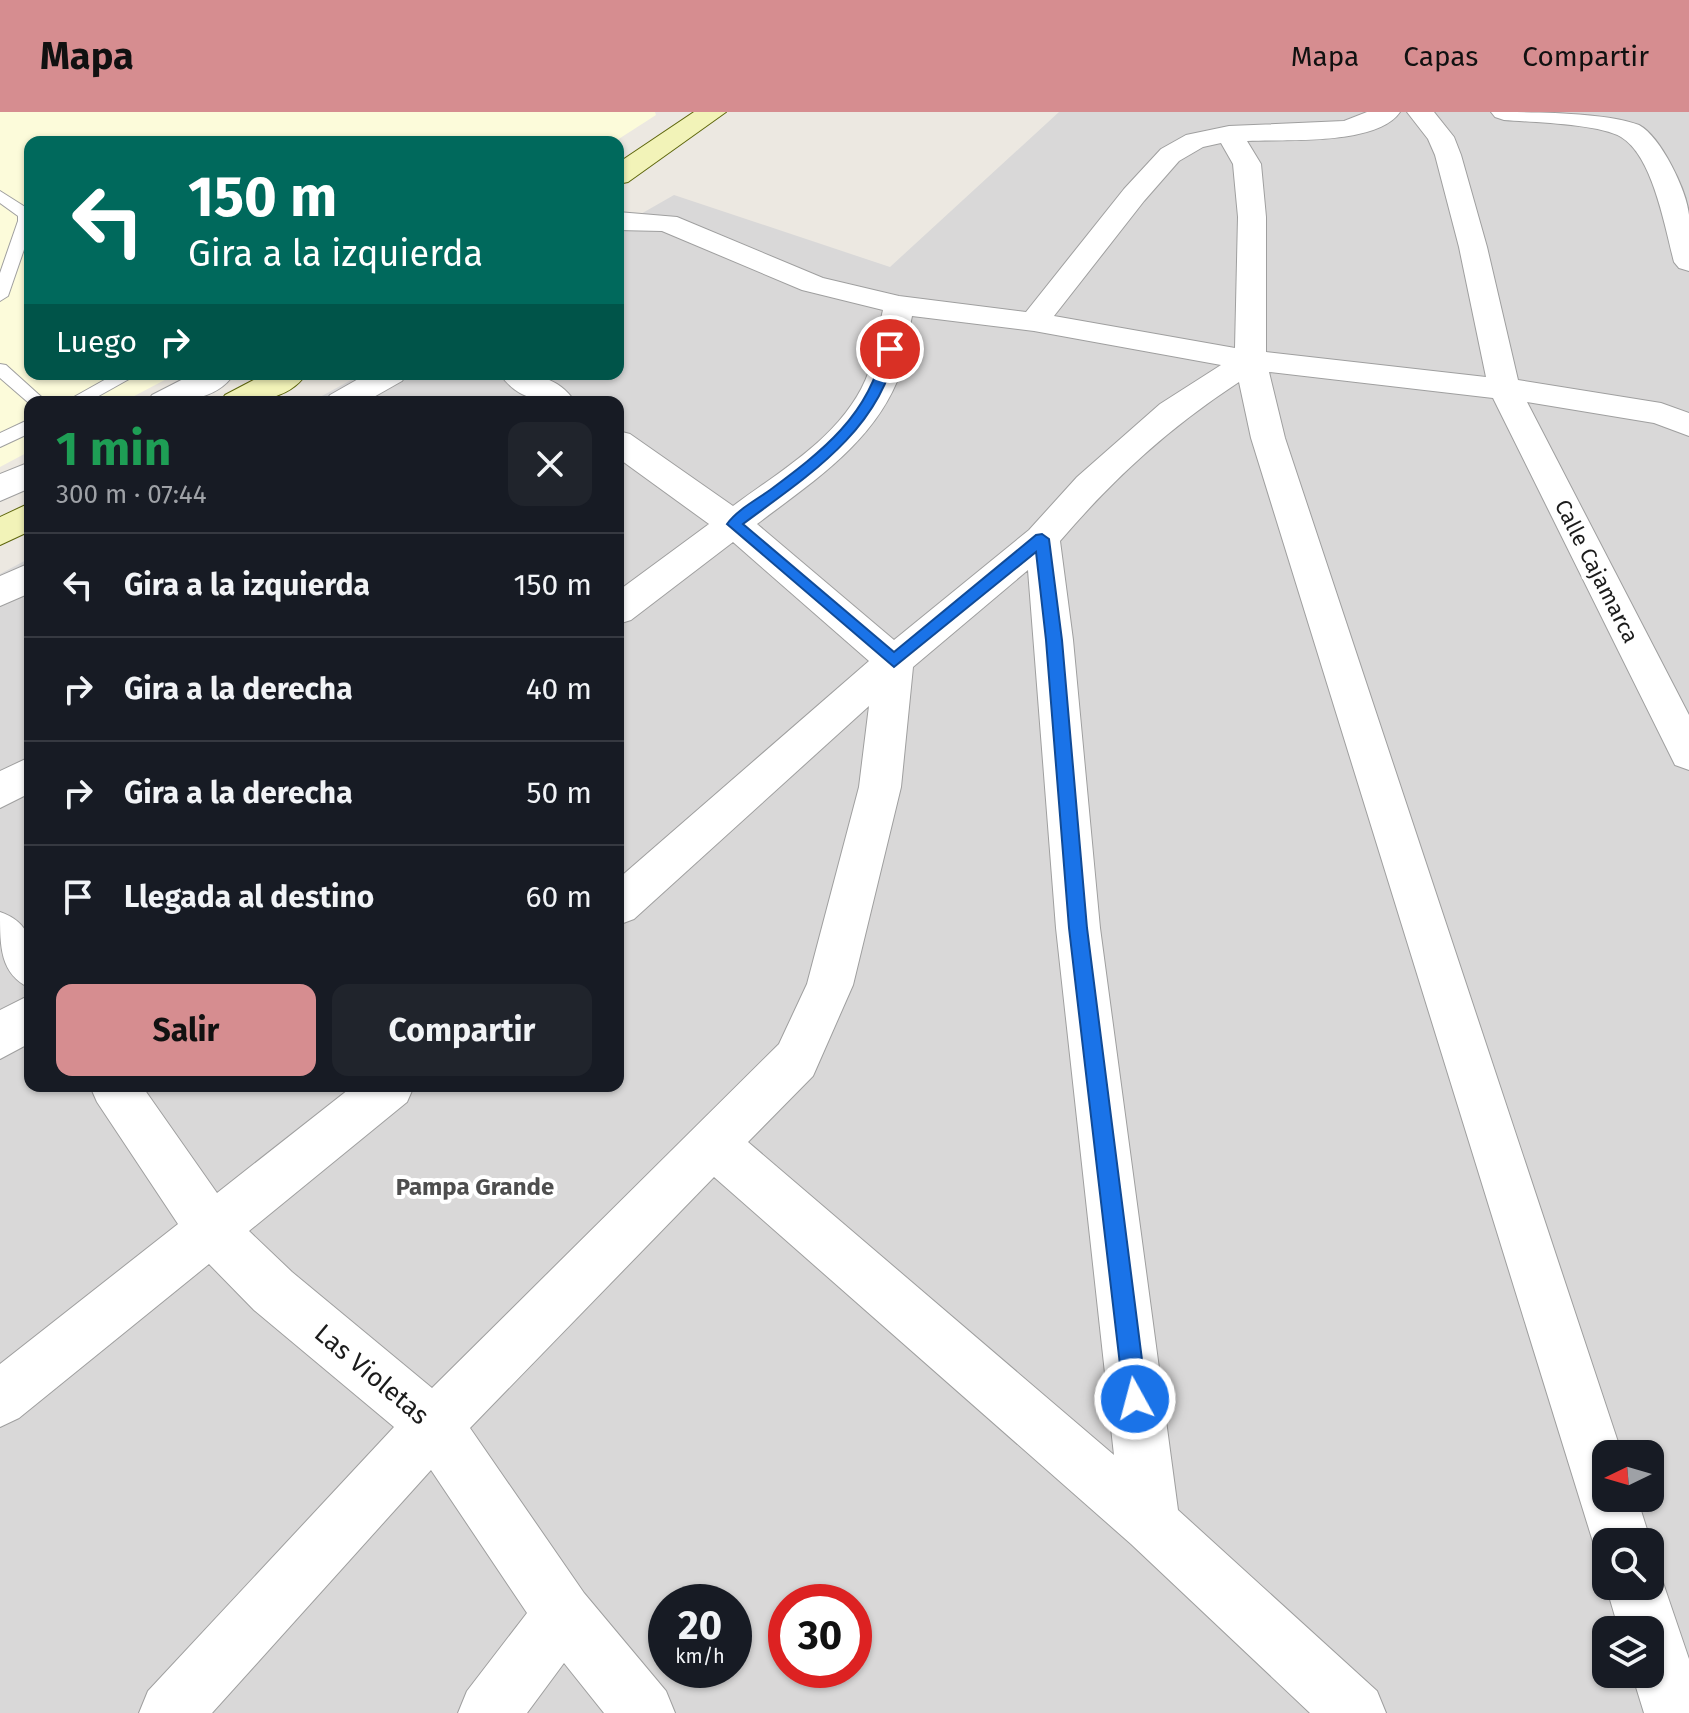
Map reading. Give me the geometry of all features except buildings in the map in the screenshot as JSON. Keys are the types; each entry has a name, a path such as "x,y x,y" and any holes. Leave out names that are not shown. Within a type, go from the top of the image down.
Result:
{"main road":[{"path":"624,172 713,112"},
{"path":"248,396 278,380"},
{"path":"0,533 24,519"}],"street":[{"path":"1034,322 1134,195 1170,155 1195,141 1229,134 1344,129 1362,125 1387,112"},
{"name":"Calle Cajamarca","path":"1420,112 1441,137 1448,155 1473,247 1504,388 1689,754"},
{"path":"1504,112 1564,116 1617,127 1635,135 1655,157 1689,262"},
{"path":"1617,127 1647,112"},
{"path":"624,160 682,130"},
{"path":"1229,134 1247,164 1252,217 1250,360 1268,438 1592,1448"},
{"path":"624,221 667,223 813,284 899,305 1034,322 1250,360 1504,388 1661,414 1689,425"},
{"path":"625,594 734,524 831,451 865,409 885,372 899,305"},
{"path":"624,901 894,661 1042,539 1089,485 1172,411 1250,360"},
{"path":"175,396 206,380"},
{"path":"352,396 380,380"},
{"path":"525,380 550,396"},
{"path":"624,446 734,524 894,661"},
{"path":"0,489 24,476"},
{"path":"1042,539 1054,640 1078,928 1151,1524"},
{"path":"0,593 24,579"},
{"path":"170,1713 434,1425 796,1060 830,985 880,787 894,661"},
{"path":"0,791 24,777"},
{"path":"0,931 24,961"},
{"path":"0,1037 24,1020"},
{"name":"Las Violetas","path":"118,1092 210,1228 273,1291 434,1425 563,1614 644,1713"},
{"path":"0,1399 382,1092"},
{"path":"713,1143 1151,1524 1355,1713"},
{"path":"1640,1600 1675,1713"},
{"path":"489,1713 563,1614"}],"lane":[{"path":"0,196 24,213"},
{"path":"1,291 24,227"},
{"path":"0,369 31,396"},
{"path":"86,396 117,380"},
{"path":"0,441 24,428"}],"shaded area":[{"path":"0,112 655,112 656,115 623,136 24,136 24,380 165,380 134,396 24,396 24,454 0,467"},
{"path":"1059,112 1689,112 1689,1713 0,1713 0,574 24,561 24,1092 624,1092 624,396 322,396 351,380 624,380 624,224 674,195 890,267"}],"district":[{"name":"Pampa Grande","path":"475,1187"}],"route":[{"path":"890,349 885,372 865,409 831,451 734,524 894,661 1042,539 1054,640 1078,928 1135,1399"}]}
